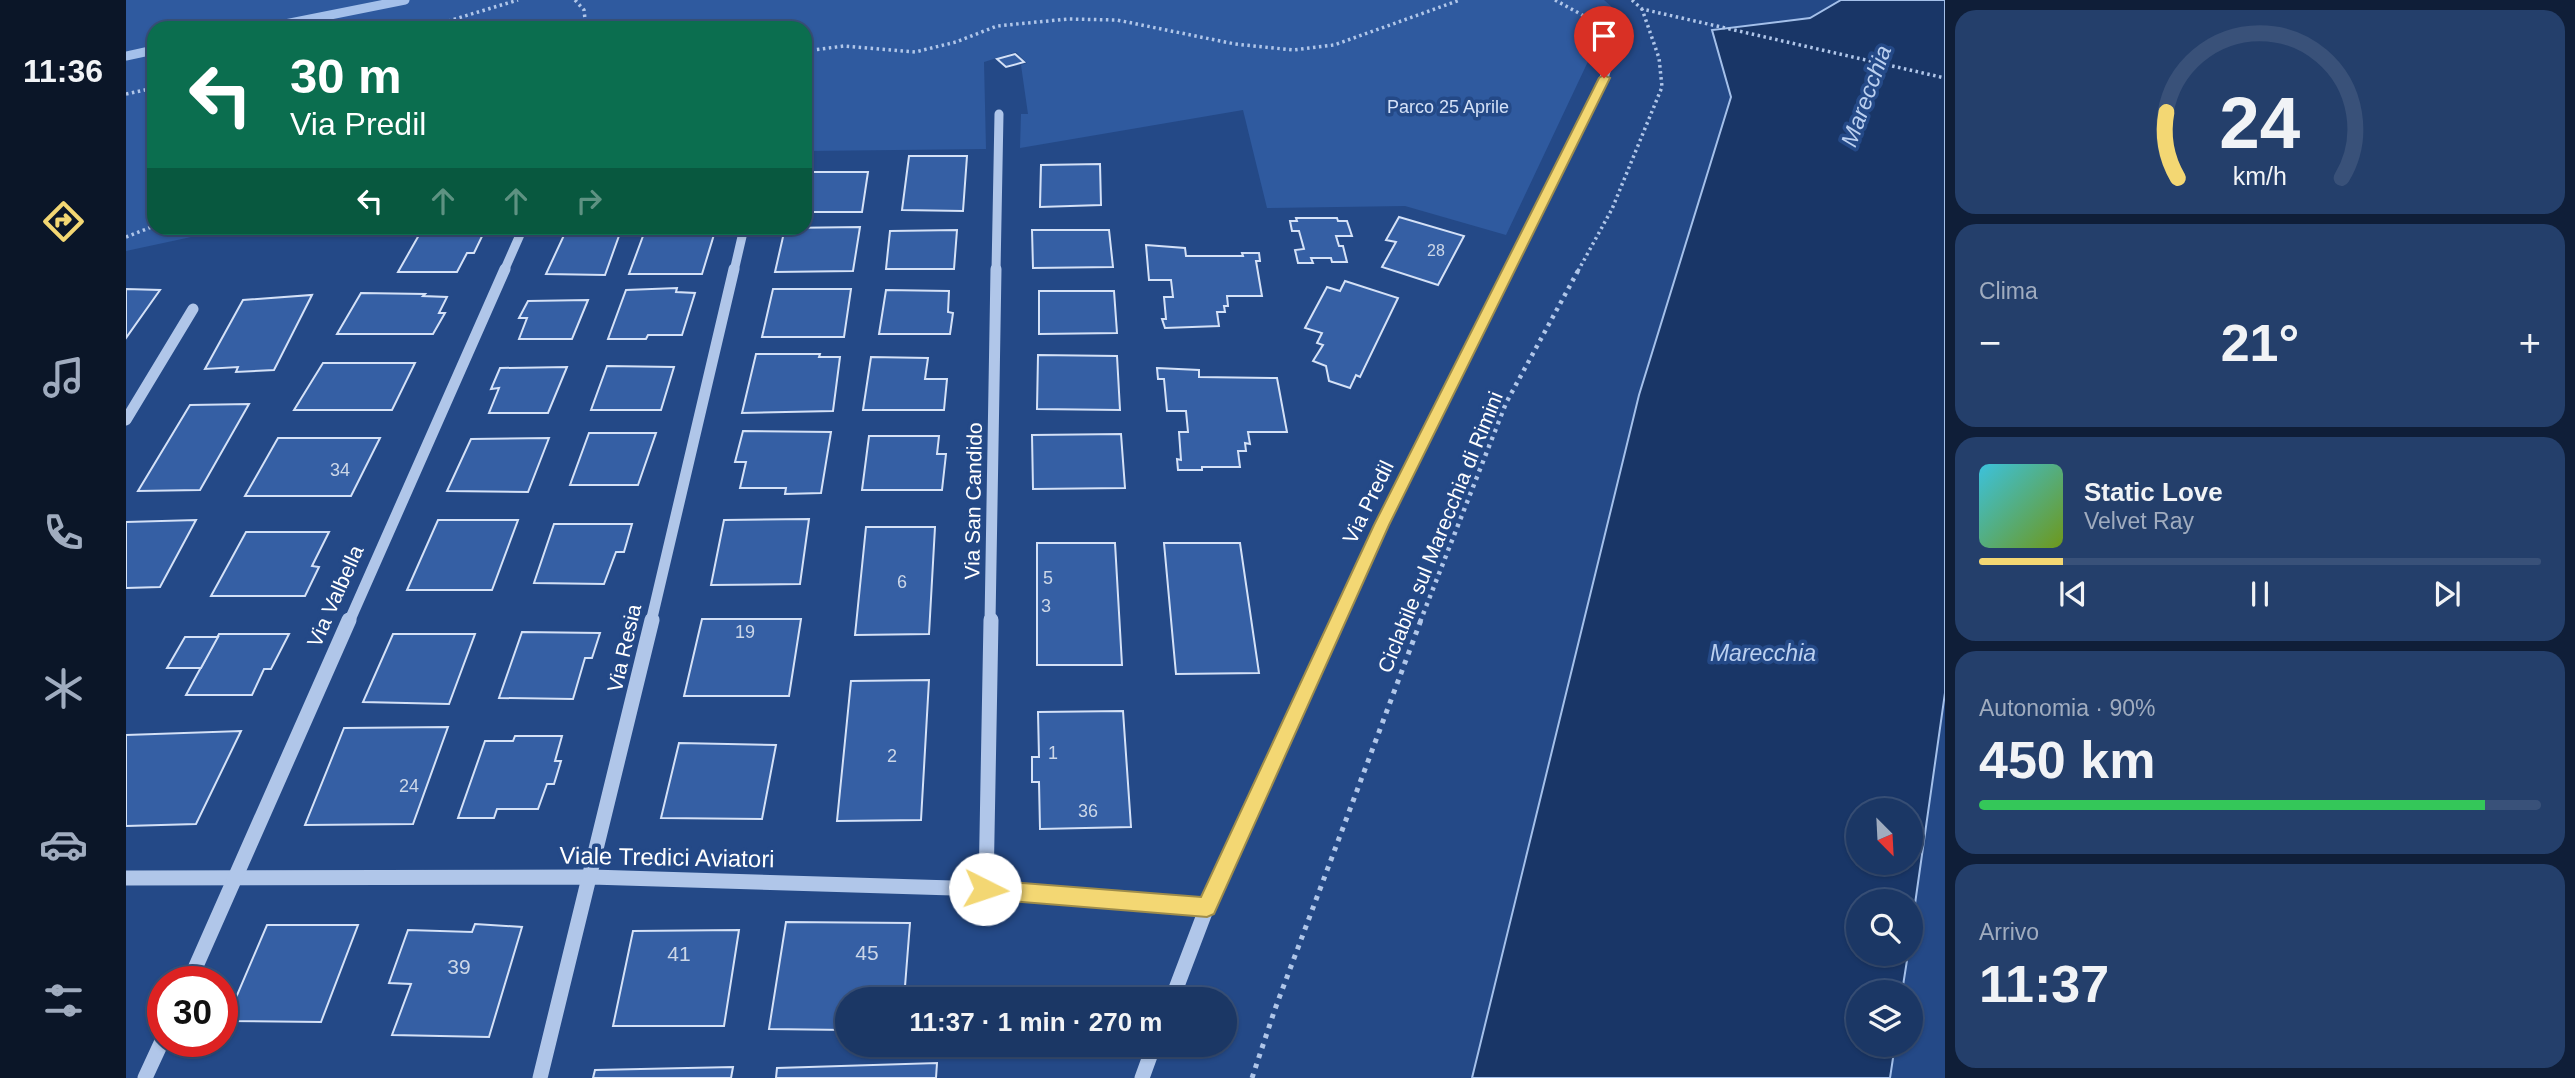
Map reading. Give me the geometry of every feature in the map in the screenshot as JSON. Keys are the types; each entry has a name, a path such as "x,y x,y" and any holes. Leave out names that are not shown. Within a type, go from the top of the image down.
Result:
{"street":[{"name":"Via Predil","path":"1177,987 1207,907 1381,525 1604,78 1618,31"},
{"name":"Via San Candido","path":"985,889 999,114"},
{"name":"Via Valbella","path":"196,966 520,235"},
{"name":"Via Resia","path":"540,1078 592,877 742,235"},
{"path":"126,420 193,309"},
{"name":"Viale Tredici Aviatori","path":"126,878 234,880 592,877 985,889 1207,907"},
{"path":"145,1078 155,1057"},
{"path":"1142,1078 1150,1057"}],"path":[{"path":"448,21 518,0"},
{"path":"575,0 584,10 585,21"},
{"path":"812,50 844,46 915,52 956,42 997,26 1068,19 1117,20 1235,44 1293,50 1334,45 1460,0"},
{"path":"1555,0 1582,17 1618,31"},
{"path":"1632,0 1642,9 1945,78"},
{"name":"Ciclabile sul Marecchia di Rimini","path":"1252,1078 1434,583 1506,403 1612,209 1653,114 1662,87 1659,58 1642,9"},
{"path":"126,94 147,90"},
{"path":"126,237 147,229"}],"green space":[{"name":"Parco 25 Aprile","path":"126,0 1604,0 1613,8 1595,8 1592,53 1506,235 1405,206 1267,208 1243,110 1020,148 1021,114 1028,114 1021,65 1027,63 1016,52 984,62 986,149 812,151 812,21 147,21 147,235 200,235 126,251"}],"water":[{"name":"Marecchia","path":"1841,0 1945,0 1945,693 1923,848 1923,798 1846,798 1846,875 1919,875 1917,889 1846,889 1846,966 1906,966 1904,980 1846,980 1846,1057 1893,1057 1890,1078 1472,1078 1639,395 1731,97 1712,30 1810,18"}],"building":[{"path":"1015,54 1024,62 1006,67 997,59"},
{"path":"909,156 967,156 963,211 902,210"},
{"path":"1100,164 1101,205 1040,207 1041,165"},
{"path":"812,172 868,172 862,212 812,212"},
{"path":"1399,217 1464,236 1438,285 1382,267 1396,242 1386,240"},
{"path":"1296,218 1337,218 1338,221 1347,221 1352,236 1336,236 1339,246 1343,246 1347,262 1332,262 1331,258 1311,258 1313,263 1298,263 1295,250 1304,249 1299,231 1292,231 1290,221 1297,221"},
{"path":"860,227 853,271 775,272 783,235 812,235 812,228"},
{"path":"957,230 954,269 886,269 890,231"},
{"path":"1032,230 1109,230 1113,267 1033,268"},
{"path":"419,235 483,235 474,253 467,253 457,272 398,272"},
{"path":"564,235 619,235 605,275 546,274"},
{"path":"643,235 714,235 702,274 629,274"},
{"path":"1146,245 1185,248 1186,256 1243,256 1242,253 1259,253 1260,261 1256,261 1262,296 1227,296 1228,306 1224,306 1225,312 1217,312 1219,326 1165,328 1162,319 1166,319 1164,297 1173,297 1171,280 1149,280"},
{"path":"1345,281 1398,298 1360,377 1356,375 1350,388 1329,381 1326,366 1313,361 1323,345 1317,343 1322,333 1305,328 1327,287 1340,291"},
{"path":"677,288 676,292 695,293 682,335 608,339 626,290"},
{"path":"126,289 160,290 126,338"},
{"path":"773,289 851,289 844,337 762,337"},
{"path":"886,290 949,291 948,312 953,313 950,334 879,334"},
{"path":"1039,291 1114,291 1117,333 1039,334"},
{"path":"361,293 447,297 439,313 445,313 433,334 337,334"},
{"path":"312,295 274,370 236,372 238,367 205,369 243,300"},
{"path":"588,300 572,339 519,339 527,318 519,318 528,301"},
{"path":"756,354 820,354 819,357 840,357 833,411 742,413"},
{"path":"1038,355 1117,356 1120,410 1037,409"},
{"path":"871,357 928,358 925,379 947,379 944,410 863,410"},
{"path":"323,363 415,363 392,410 294,410"},
{"path":"607,366 674,367 661,410 591,410"},
{"path":"567,367 548,413 489,413 499,388 491,389 500,368"},
{"path":"1157,368 1199,370 1199,377 1277,378 1287,432 1248,432 1250,444 1245,443 1246,451 1238,451 1240,467 1178,470 1177,459 1181,460 1179,432 1188,432 1186,411 1167,411 1164,379 1158,379"},
{"path":"249,404 200,490 138,491 190,405"},
{"path":"743,431 831,432 821,493 785,494 786,488 740,488 746,462 735,462"},
{"path":"589,433 656,433 638,485 570,485"},
{"path":"1121,434 1125,488 1033,489 1032,435"},
{"path":"869,436 939,436 937,454 946,454 942,490 862,490"},
{"path":"278,438 380,438 351,496 245,496"},
{"path":"549,438 528,492 447,491 471,439"},
{"path":"809,519 800,584 711,585 724,520"},
{"path":"196,520 160,587 126,588 126,522"},
{"path":"438,520 518,520 492,590 407,590"},
{"path":"554,524 632,524 624,552 616,552 604,584 534,583"},
{"path":"866,527 935,527 929,634 855,635"},
{"path":"246,532 329,532 312,566 319,567 305,596 211,596"},
{"path":"1037,543 1115,543 1122,665 1037,665"},
{"path":"1164,543 1240,543 1259,673 1176,674"},
{"path":"702,619 801,619 789,696 684,696"},
{"path":"522,632 600,633 592,658 585,658 573,699 499,698"},
{"path":"219,634 289,634 271,669 264,669 252,695 186,695"},
{"path":"393,634 475,634 449,704 363,702"},
{"path":"185,637 218,637 201,668 167,668"},
{"path":"929,680 921,820 837,821 851,681"},
{"path":"1123,711 1131,827 1040,829 1039,782 1032,782 1032,757 1039,757 1038,712"},
{"path":"448,727 413,824 305,825 344,728"},
{"path":"241,731 196,824 126,826 126,735"},
{"path":"515,736 562,736 555,761 561,761 554,784 547,784 538,809 497,809 494,818 458,818 485,741 513,741"},
{"path":"679,743 776,745 762,819 661,818"},
{"path":"786,922 910,923 905,987 835,987 835,1030 769,1029"},
{"path":"475,924 522,927 489,1037 392,1035 411,984 389,983 408,930 472,932"},
{"path":"267,925 358,925 321,1022 238,1021 238,993"},
{"path":"739,930 724,1026 613,1026 633,931"},
{"path":"937,1063 936,1078 776,1078 777,1068"},
{"path":"733,1067 731,1078 593,1078 595,1070"}],"waterway":[{"path":"300,21 405,0"},
{"path":"126,56 147,52"}],"route":[{"path":"985,889 1207,907 1381,525 1604,78"}]}
